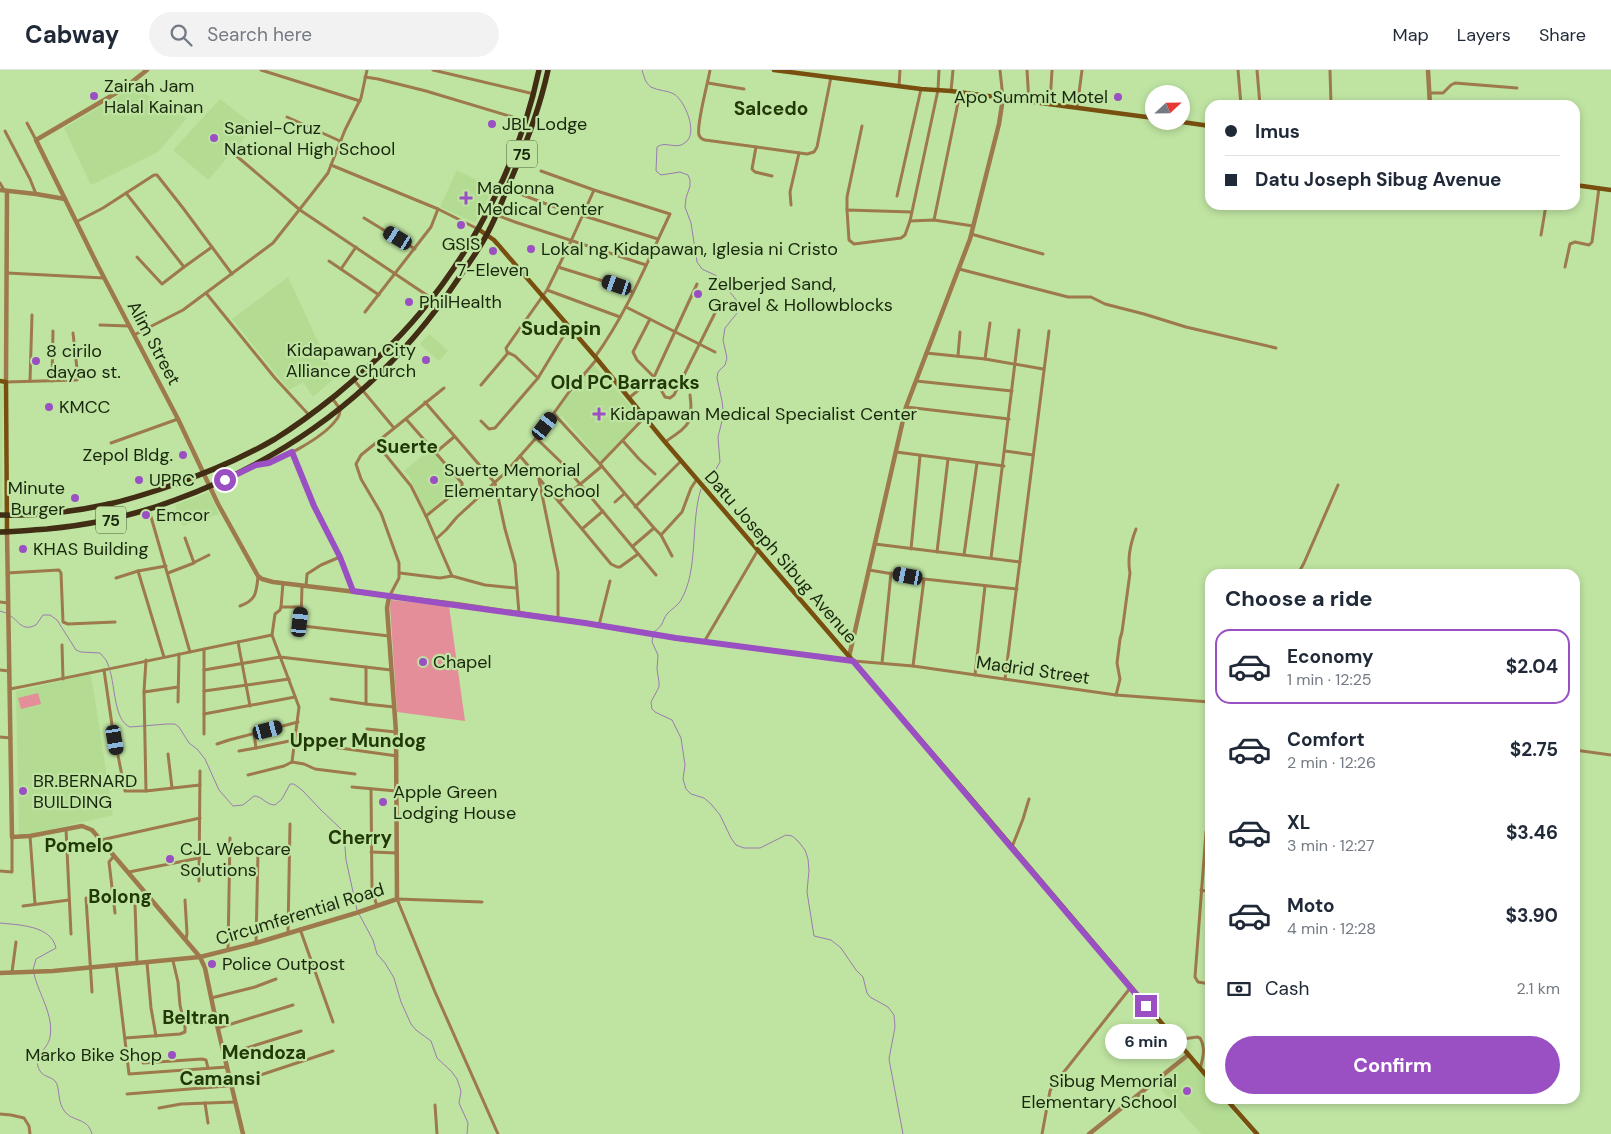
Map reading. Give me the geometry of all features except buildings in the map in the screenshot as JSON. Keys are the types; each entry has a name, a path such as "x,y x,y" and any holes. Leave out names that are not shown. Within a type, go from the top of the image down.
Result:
{"highway":[{"name":"75","path":"3,515 66,511 110,504 204,474 250,453 275,439 310,416 354,380 406,330 432,298 478,228 506,172 526,121 540,70"},
{"name":"75","path":"3,532 68,527 113,520 149,510 210,487 256,465 300,439 340,409 362,390 414,337 441,304 487,234 523,151 538,110 548,70"},
{"path":"530,108 538,110"},
{"path":"110,504 113,520"}],"main road":[{"path":"774,70 1145,117"},
{"path":"1190,123 1205,125"},
{"path":"1580,186 1611,190"},
{"name":"Datu Joseph Sibug Avenue","path":"478,228 487,234 570,327 644,418 1012,846 1205,1074"},
{"path":"3,382 3,532"},
{"path":"1230,1104 1257,1134"}],"street":[{"path":"36,140 124,89 147,70"},
{"path":"261,70 360,101"},
{"path":"134,335 183,310 273,243 300,210 331,165 340,141 360,101 367,70"},
{"path":"433,70 534,94"},
{"path":"710,70 699,124 700,137 705,140 811,154 816,150 831,77"},
{"path":"899,86 900,70"},
{"path":"862,126 847,197 849,240 854,244 903,237 912,212 938,90 939,70"},
{"path":"951,91 953,70"},
{"path":"849,657 906,407 974,226 999,124 1003,98 1000,70"},
{"path":"1027,70 1028,102"},
{"path":"1050,104 1052,70"},
{"path":"1076,108 1082,70"},
{"path":"1238,70 1241,100"},
{"path":"1257,70 1260,100"},
{"path":"1330,70 1331,100"},
{"path":"1428,70 1430,100"},
{"path":"365,78 378,79 426,91 526,121"},
{"path":"708,83 744,89"},
{"path":"1430,93 1443,93 1455,83 1516,88"},
{"path":"897,196 921,89"},
{"path":"934,220 960,93"},
{"path":"287,117 340,141"},
{"name":"Alim Street","path":"27,123 104,278 178,419 232,531 258,576"},
{"path":"4,131 36,194"},
{"path":"756,147 752,169 756,172 772,176"},
{"path":"233,153 300,210 441,304"},
{"path":"791,205 790,192 799,153"},
{"path":"331,165 438,209 478,228"},
{"path":"436,539 495,483 536,438 596,358 612,334 626,307 670,214 594,190 541,170"},
{"path":"76,222 103,208 154,175 157,175 232,274"},
{"path":"0,183 4,191 6,252 3,382 73,381 78,379 73,333"},
{"path":"1565,267 1570,244 1575,242 1590,245 1592,242 1599,188"},
{"path":"507,189 549,205 658,239"},
{"path":"508,353 506,348 547,290 594,190"},
{"path":"4,191 65,199"},
{"path":"126,193 184,267"},
{"path":"365,312 431,227 438,209"},
{"path":"847,210 912,212"},
{"path":"1541,235 1545,210"},
{"path":"496,214 646,265"},
{"path":"364,218 415,248"},
{"path":"910,221 949,221 974,226"},
{"path":"971,234 1043,254"},
{"path":"341,269 356,246"},
{"path":"137,257 162,284 212,247"},
{"path":"0,251 6,252"},
{"path":"329,261 379,295"},
{"path":"558,267 633,292"},
{"path":"959,269 1059,296 1091,297 1105,304 1186,327 1276,348"},
{"path":"6,273 104,278"},
{"path":"629,398 654,377 697,284"},
{"path":"547,290 620,317"},
{"path":"206,293 275,378 310,416"},
{"path":"626,307 715,352"},
{"path":"650,319 633,352 637,360 654,377 665,397 670,398 717,309"},
{"path":"0,315 6,315"},
{"path":"30,381 32,315"},
{"path":"985,359 990,323"},
{"path":"100,325 130,326"},
{"path":"481,421 489,429 495,428 538,378 570,327"},
{"path":"991,558 1004,466 1019,330"},
{"path":"1005,679 1049,331"},
{"path":"52,381 53,332"},
{"path":"958,356 960,332"},
{"path":"508,353 515,356 538,378"},
{"path":"481,385 508,353"},
{"path":"926,353 985,359 1043,369"},
{"path":"354,380 394,428"},
{"path":"916,381 1012,391"},
{"path":"389,597 399,578 399,563 380,513 357,469 358,459 444,388"},
{"path":"665,442 690,422 692,410 690,395"},
{"path":"256,465 269,463 292,452 332,425 339,416 340,409 332,398"},
{"path":"425,402 495,483 515,564 519,613"},
{"path":"906,407 1009,419"},
{"path":"554,414 661,535 672,556"},
{"path":"559,502 601,465 644,418"},
{"path":"110,443 178,419"},
{"path":"406,419 462,483 462,487 426,516"},
{"path":"435,453 454,437"},
{"path":"536,438 564,465 656,575"},
{"path":"623,441 638,459 655,474"},
{"path":"376,443 408,481 426,516 452,576"},
{"path":"1005,451 1034,455"},
{"path":"292,452 314,506 340,557 353,591"},
{"path":"896,452 1004,466"},
{"path":"520,456 613,566 620,567 638,554"},
{"path":"911,549 920,456"},
{"path":"937,552 948,459"},
{"path":"635,507 681,461"},
{"path":"964,555 977,463"},
{"path":"539,479 558,572 558,619"},
{"path":"661,535 682,512 690,488 696,479"},
{"path":"1300,569 1316,538 1338,485"},
{"path":"615,502 624,494"},
{"path":"149,510 190,652"},
{"path":"582,529 603,511"},
{"path":"632,546 654,528"},
{"path":"1116,695 1120,679 1117,662 1130,572 1131,543 1136,529"},
{"path":"0,871 12,872 8,603 3,532"},
{"path":"185,538 195,562"},
{"path":"875,544 1020,562"},
{"path":"704,642 758,550"},
{"path":"168,573 209,555"},
{"path":"340,557 321,565 308,574 304,586 300,622 303,626 389,636"},
{"path":"116,578 138,571 166,566"},
{"path":"7,573 60,570 62,580 62,619 65,623 115,622"},
{"path":"869,570 924,579 1017,589"},
{"path":"138,571 138,577 164,657"},
{"path":"400,573 440,578 452,576 485,585 516,588"},
{"path":"882,663 892,573"},
{"path":"240,606 251,602 253,599 258,576 267,581 519,613 704,642 853,661"},
{"path":"913,666 924,579"},
{"path":"599,625 610,581"},
{"path":"284,583 281,607 275,614 272,635 299,706 292,762"},
{"path":"975,676 985,586"},
{"name":"Circumferential Road","path":"0,973 53,971 200,957 256,943 397,899 396,732 387,608 389,597"},
{"path":"0,602 8,603"},
{"path":"281,607 302,608"},
{"path":"10,689 272,635"},
{"path":"238,642 250,706"},
{"path":"62,645 63,679"},
{"path":"204,649 204,734"},
{"path":"178,702 179,654"},
{"path":"204,670 280,657 392,670"},
{"path":"146,660 144,692 146,791"},
{"name":"Madrid Street","path":"853,661 913,666 1116,695 1205,702"},
{"path":"366,667 366,704"},
{"path":"0,670 9,671"},
{"path":"105,670 124,790 126,792 146,791 200,785"},
{"path":"204,691 289,679"},
{"path":"144,692 178,688"},
{"path":"204,714 295,697"},
{"path":"331,699 394,707"},
{"path":"217,744 298,722"},
{"path":"368,729 396,732"},
{"path":"254,734 256,748"},
{"path":"0,736 10,738"},
{"path":"239,751 294,740"},
{"path":"333,747 396,756"},
{"path":"1580,751 1611,755"},
{"path":"168,754 172,788"},
{"path":"248,775 284,766 292,762 304,764 315,769 355,774"},
{"path":"199,881 200,771"},
{"path":"352,787 397,791"},
{"path":"371,789 372,890 377,906"},
{"path":"1012,846 1029,799"},
{"path":"101,840 200,818"},
{"path":"288,933 290,824"},
{"path":"12,837 85,827 92,830 200,957 205,968 243,1134"},
{"path":"66,829 71,934"},
{"path":"30,836 35,904"},
{"path":"228,951 230,838"},
{"path":"1205,844 1195,977 1198,982 1205,983"},
{"path":"256,943 258,852"},
{"path":"372,852 397,853"},
{"path":"114,856 109,862 114,913"},
{"path":"129,872 199,858"},
{"path":"1201,890 1205,891"},
{"path":"86,898 92,992"},
{"path":"482,902 397,899 435,992 498,1134"},
{"path":"23,906 69,900"},
{"path":"137,963 135,904 152,900"},
{"path":"185,900 186,940"},
{"path":"300,929 332,1022"},
{"path":"12,972 16,942"},
{"path":"125,1038 184,1033 186,1030 173,961"},
{"path":"147,962 151,1008 156,1036"},
{"path":"116,965 128,1072 130,1074 227,1068"},
{"path":"211,998 255,987 276,979"},
{"path":"1042,1134 1052,1087 1131,987"},
{"path":"218,1028 293,1005"},
{"path":"185,1024 216,1021"},
{"path":"224,1054 301,1031"},
{"path":"1175,1040 1197,1036 1200,1038 1204,1044 1201,1070 1205,1071"},
{"path":"127,1094 231,1085 333,1051"},
{"path":"1089,1134 1188,1055"},
{"path":"143,1063 202,1059 207,1062 208,1068"},
{"path":"159,1108 181,1104 235,1102"},
{"path":"205,1103 208,1123"},
{"path":"435,1105 438,1134"},
{"path":"0,1114 24,1118 29,1126 30,1134"}],"shaded area":[{"path":"133,87 187,118 158,152 91,185 64,128"},
{"name":"Saniel-Cruz National High School","path":"220,99 255,126 208,180 173,150"},
{"name":"Madonna Medical Center","path":"457,170 493,188 475,223 440,207"},
{"path":"288,277 335,378 313,397 303,382 289,390 232,319"},
{"path":"429,334 448,351 439,361 420,344"},
{"name":"Kidapawan Medical Specialist Center","path":"594,365 641,418 601,462 557,410"},
{"path":"0,385 3,385 2,509 0,509"},
{"name":"Suerte Memorial Elementary School","path":"430,449 461,484 428,512 425,511 409,476 404,471"},
{"path":"209,492 219,514 183,526 175,505"},
{"path":"391,600 449,606 465,721 397,712"},
{"path":"91,674 113,815 32,834 19,835 16,691"},
{"path":"38,693 41,704 21,709 18,698"},
{"name":"Sibug Memorial Elementary School","path":"1188,1058 1205,1078 1205,1104 1226,1104 1252,1134 1201,1134 1156,1084"}],"waterway":[{"path":"642,70 646,81 651,87 674,94 678,98 689,117 691,131 686,142 682,145 660,145 657,147 656,171 661,175 680,172 688,175 690,186 685,207 691,223 697,262 702,269 717,276 742,307 725,328 723,340 727,358 725,365 718,372 717,378 723,410 718,437 720,462 705,483"},
{"path":"654,632 661,625 667,614 680,602 687,588 701,489"},
{"path":"0,611 6,613"},
{"path":"9,615 21,625 27,627 36,625 43,615 50,615 57,620 76,650 100,653 109,667"},
{"path":"653,636 652,642 658,655 659,687 651,702 652,709 672,720 681,738 685,765 683,779 686,789 691,794 704,798 711,804 720,815 736,845 744,848 760,848 786,835 792,836 798,841 805,850 808,859 807,892 814,936 831,940 841,948 863,977 867,993 870,997 888,1007 894,1015 895,1027 889,1059 903,1134"},
{"path":"110,671 118,710 125,723 130,727 167,724 175,724 179,727 189,743 205,759 219,790 233,806 243,805 254,796 275,805 282,799 290,784 294,784 302,790 344,834 346,860 357,910"},
{"path":"359,914 373,940 377,954 394,978 401,1002 411,1024 431,1041 437,1058 457,1079 461,1091 459,1103 468,1123 467,1134"},
{"path":"0,923 33,928 48,935 53,940 56,948 36,959 33,970"},
{"path":"34,974 48,1013 51,1029 49,1042 37,1061 38,1066 42,1073 53,1079 57,1084 61,1104 66,1113 88,1125 92,1134"}],"place":[{"name":"Zairah Jam Halal Kainan","path":"94,96"},
{"name":"Apo Summit Motel","path":"1118,97"},
{"name":"JBL Lodge","path":"492,124"},
{"name":"Saniel-Cruz National High School","path":"214,138"},
{"name":"Madonna Medical Center","path":"466,198"},
{"name":"GSIS","path":"461,225"},
{"name":"Lokal ng Kidapawan, Iglesia ni Cristo","path":"531,249"},
{"name":"7-Eleven","path":"493,251"},
{"name":"Zelberjed Sand, Gravel & Hollowblocks","path":"698,294"},
{"name":"PhilHealth","path":"409,302"},
{"name":"Kidapawan City Alliance Church","path":"426,360"},
{"name":"8 cirilo dayao st.","path":"36,361"},
{"name":"KMCC","path":"49,407"},
{"name":"Kidapawan Medical Specialist Center","path":"599,414"},
{"name":"Zepol Bldg.","path":"183,455"},
{"name":"UPRC","path":"139,480"},
{"name":"Suerte Memorial Elementary School","path":"434,480"},
{"name":"Minute Burger","path":"75,498"},
{"name":"Emcor","path":"146,515"},
{"name":"KHAS Building","path":"23,549"},
{"name":"Chapel","path":"423,662"},
{"name":"BR.BERNARD BUILDING","path":"23,791"},
{"name":"Apple Green Lodging House","path":"383,802"},
{"name":"CJL Webcare Solutions","path":"170,859"},
{"name":"Police Outpost","path":"212,964"},
{"name":"Marko Bike Shop","path":"172,1055"},
{"name":"Sibug Memorial Elementary School","path":"1187,1091"}],"district":[{"name":"Salcedo","path":"771,108"},
{"name":"Sudapin","path":"561,328"},
{"name":"Old PC Barracks","path":"625,382"},
{"name":"Suerte","path":"407,446"},
{"name":"Upper Mundog","path":"358,740"},
{"name":"Cherry","path":"360,837"},
{"name":"Pomelo","path":"79,845"},
{"name":"Bolong","path":"120,896"},
{"name":"Beltran","path":"196,1017"},
{"name":"Mendoza","path":"264,1052"},
{"name":"Camansi","path":"220,1078"}],"route":[{"path":"225,480 256,465 276,461 292,452 314,506 340,557 353,591 418,601 456,604 704,642 853,661 1146,1006"}]}
